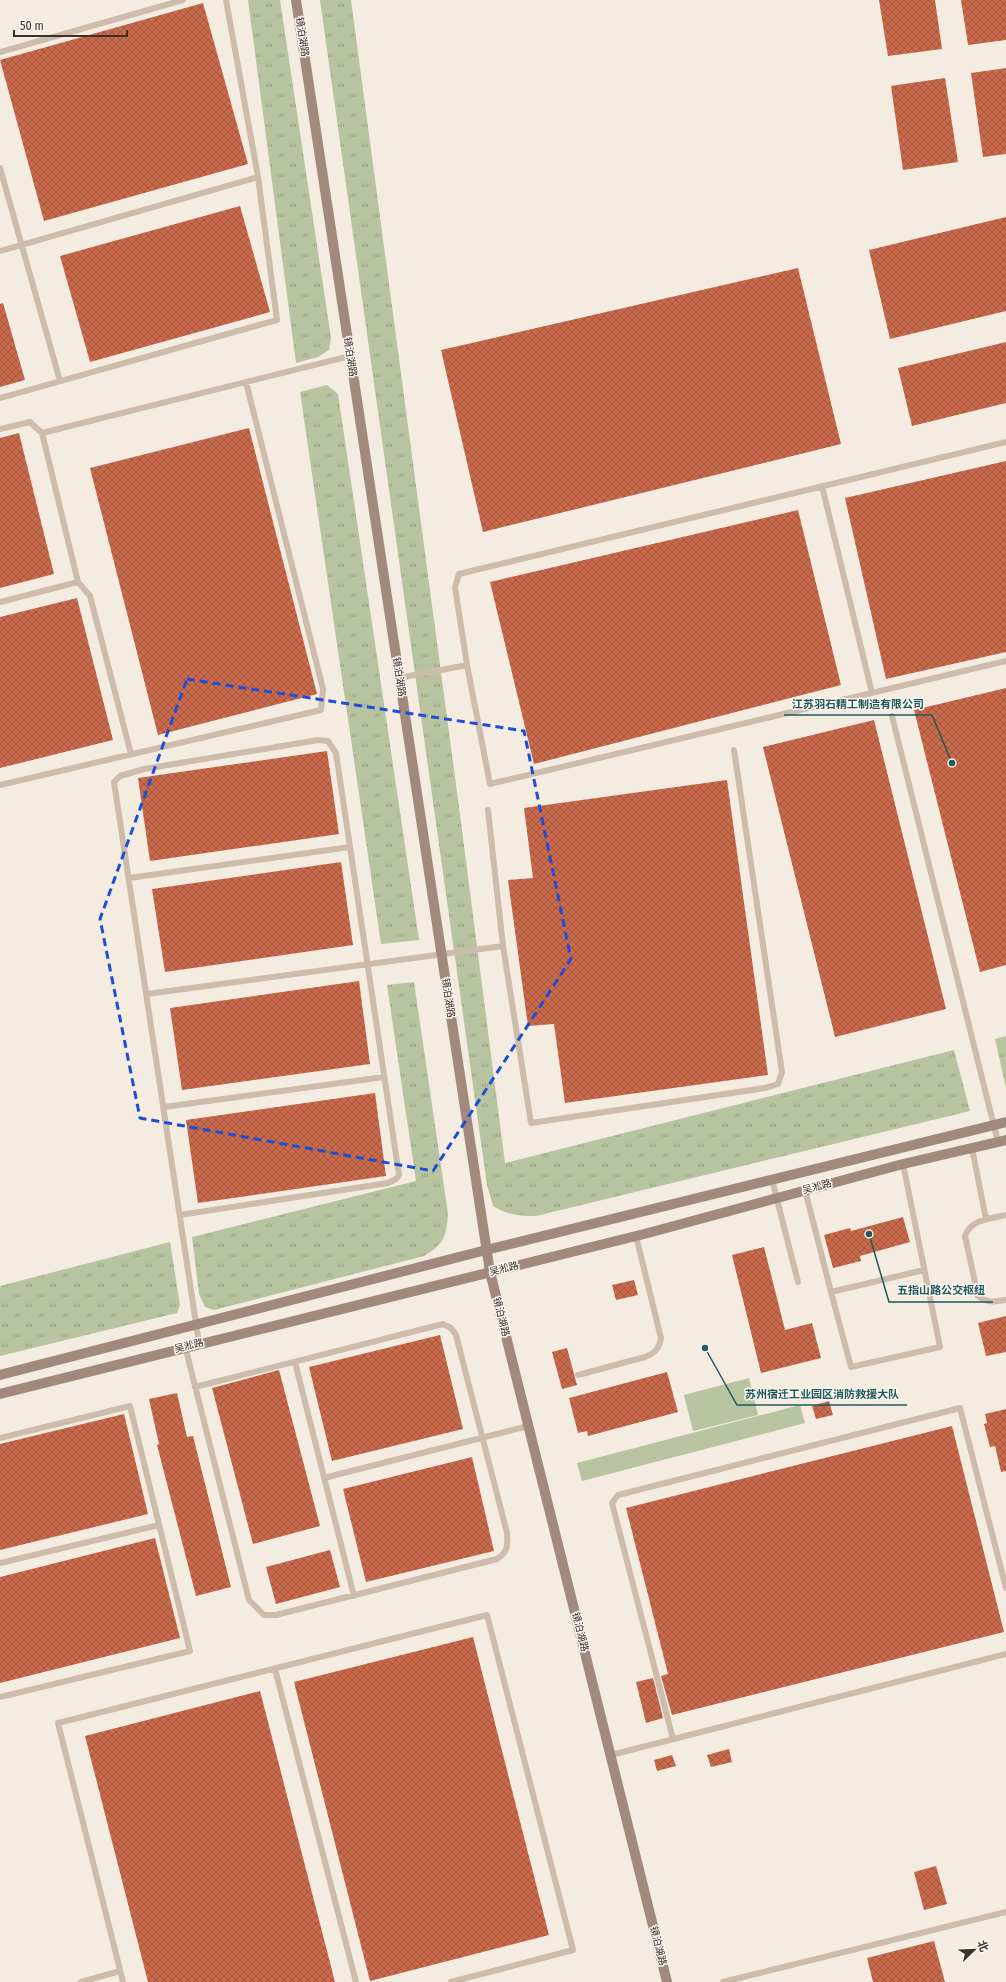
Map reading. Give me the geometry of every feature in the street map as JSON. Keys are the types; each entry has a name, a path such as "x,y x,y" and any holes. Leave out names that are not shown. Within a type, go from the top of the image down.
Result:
{"main road":[{"name":"镜泊湖路","path":"296,0 490,1272 667,1982"},
{"name":"吴淞路","path":"0,1375 486,1250 1006,1122"},
{"name":"吴淞路","path":"0,1394 185,1346 636,1236 903,1164 1002,1141"}],"lane":[{"path":"0,52 183,0"},
{"path":"0,398 277,320 258,178 226,0"},
{"path":"0,168 60,381"},
{"path":"0,251 258,178"},
{"path":"42,433 350,356"},
{"path":"0,785 321,710 322,689 246,382"},
{"path":"0,429 30,422 42,433 78,582 90,596 131,754"},
{"path":"1006,442 459,574 455,587 467,666 490,784 1006,661"},
{"path":"822,486 872,693"},
{"path":"0,602 78,582"},
{"path":"399,678 467,666"},
{"path":"892,716 994,1125 1002,1141"},
{"path":"180,1215 388,1183 396,1179 399,1175 336,753 328,741 318,740 144,770 120,776 114,782 199,1343"},
{"path":"488,810 503,946 531,1124 765,1088 778,1084 782,1072 734,750"},
{"path":"129,878 350,847"},
{"path":"146,994 503,946"},
{"path":"164,1107 384,1077"},
{"path":"972,1148 986,1219"},
{"path":"806,1190 851,1367 940,1347 903,1164"},
{"path":"772,1180 798,1282"},
{"path":"1006,1216 986,1219 973,1224 967,1230 965,1236 978,1296 991,1302 1006,1300"},
{"path":"578,1374 645,1357 653,1354 660,1347 661,1338 636,1236"},
{"path":"831,1292 924,1270"},
{"path":"185,1346 194,1387 249,1600 264,1615 276,1615 497,1560 504,1554 508,1547 507,1533 483,1438 456,1335 451,1328 443,1324 194,1387"},
{"path":"295,1362 354,1596"},
{"path":"0,1438 130,1406 190,1651 0,1697"},
{"path":"673,1739 612,1503 618,1494 960,1408 1006,1588"},
{"path":"324,1478 528,1426"},
{"path":"0,1564 159,1525"},
{"path":"123,1982 58,1723 487,1615 573,1950 452,1982"},
{"path":"611,1755 1006,1654"},
{"path":"275,1669 356,1982"},
{"path":"723,1982 1006,1912"},
{"path":"81,1982 120,1971"}],"highlighted area":[{"path":"187,679 524,731 571,959 433,1171 140,1118 100,919"}],"green space":[{"path":"248,0 280,0 331,338 329,350 318,357 296,363"},
{"path":"320,0 351,0 505,1163 954,1050 970,1111 536,1216 514,1214 493,1206 487,1185"},
{"path":"327,385 338,394 419,940 381,944 300,392"},
{"path":"414,982 448,1214 443,1240 436,1248 424,1256 214,1310 205,1307 199,1294 192,1237 416,1181 387,985"},
{"path":"1006,1036 1006,1088 995,1039"},
{"path":"170,1242 180,1305 177,1313 0,1356 0,1286"},
{"path":"749,1378 758,1415 693,1431 684,1395"},
{"path":"800,1405 805,1423 582,1481 577,1463"}],"building":[{"path":"879,0 935,0 942,49 888,56"},
{"path":"961,0 1006,0 1006,40 968,45"},
{"path":"203,3 248,164 44,221 0,60"},
{"path":"1006,68 1006,154 983,157 971,73"},
{"path":"945,78 958,162 903,170 891,86"},
{"path":"240,206 270,312 90,362 60,256"},
{"path":"1006,217 1006,311 890,339 869,250"},
{"path":"798,268 841,444 483,532 441,350"},
{"path":"3,303 25,380 0,387 0,304"},
{"path":"1006,342 1006,403 912,426 898,368"},
{"path":"249,428 317,694 158,735 90,468"},
{"path":"19,433 54,574 0,588 0,438"},
{"path":"1006,461 1006,652 886,679 845,498"},
{"path":"798,510 841,685 534,764 490,582"},
{"path":"77,598 113,740 0,768 0,617"},
{"path":"1006,688 1006,965 980,972 914,710"},
{"path":"874,720 946,1009 835,1037 763,747"},
{"path":"327,751 339,834 150,861 138,778"},
{"path":"727,780 768,1075 565,1103 554,1024 528,1026 508,880 533,878 524,808"},
{"path":"341,862 353,945 165,972 152,889"},
{"path":"359,981 370,1064 182,1090 170,1008"},
{"path":"375,1093 386,1176 198,1203 186,1120"},
{"path":"903,1217 910,1242 860,1256 861,1261 833,1268 824,1235 850,1228 851,1231"},
{"path":"764,1247 785,1330 812,1323 821,1358 761,1373 732,1255"},
{"path":"634,1280 638,1295 616,1300 612,1285"},
{"path":"1006,1316 1006,1352 986,1356 978,1323"},
{"path":"440,1335 463,1429 332,1461 309,1367"},
{"path":"567,1348 577,1385 562,1389 552,1352"},
{"path":"279,1370 320,1526 253,1544 212,1388"},
{"path":"667,1372 678,1412 588,1436 587,1431 578,1433 569,1398"},
{"path":"177,1393 187,1437 193,1436 231,1587 196,1596 157,1445 159,1444 149,1399"},
{"path":"829,1401 833,1415 816,1419 812,1406"},
{"path":"1006,1409 1006,1471 1001,1472 995,1446 990,1447 984,1424 987,1423 985,1414"},
{"path":"124,1414 148,1514 0,1550 0,1444"},
{"path":"952,1426 1004,1632 672,1715 661,1676 668,1674 626,1508"},
{"path":"472,1457 494,1551 366,1582 343,1489"},
{"path":"155,1538 180,1638 0,1683 0,1577"},
{"path":"330,1550 340,1587 276,1604 266,1567"},
{"path":"473,1637 549,1935 370,1981 294,1682"},
{"path":"653,1678 663,1718 646,1723 636,1682"},
{"path":"260,1691 335,1982 148,1982 85,1736"},
{"path":"729,1749 732,1762 711,1767 707,1755"},
{"path":"672,1755 676,1766 657,1771 654,1760"},
{"path":"936,1866 947,1904 924,1910 914,1872"},
{"path":"934,1941 945,1982 873,1982 867,1958"}],"place":[{"name":"江苏羽石精工制造有限公司","path":"952,763"},
{"name":"五指山路公交枢纽","path":"869,1234"},
{"name":"苏州宿迁工业园区消防救援大队","path":"705,1348"}]}
